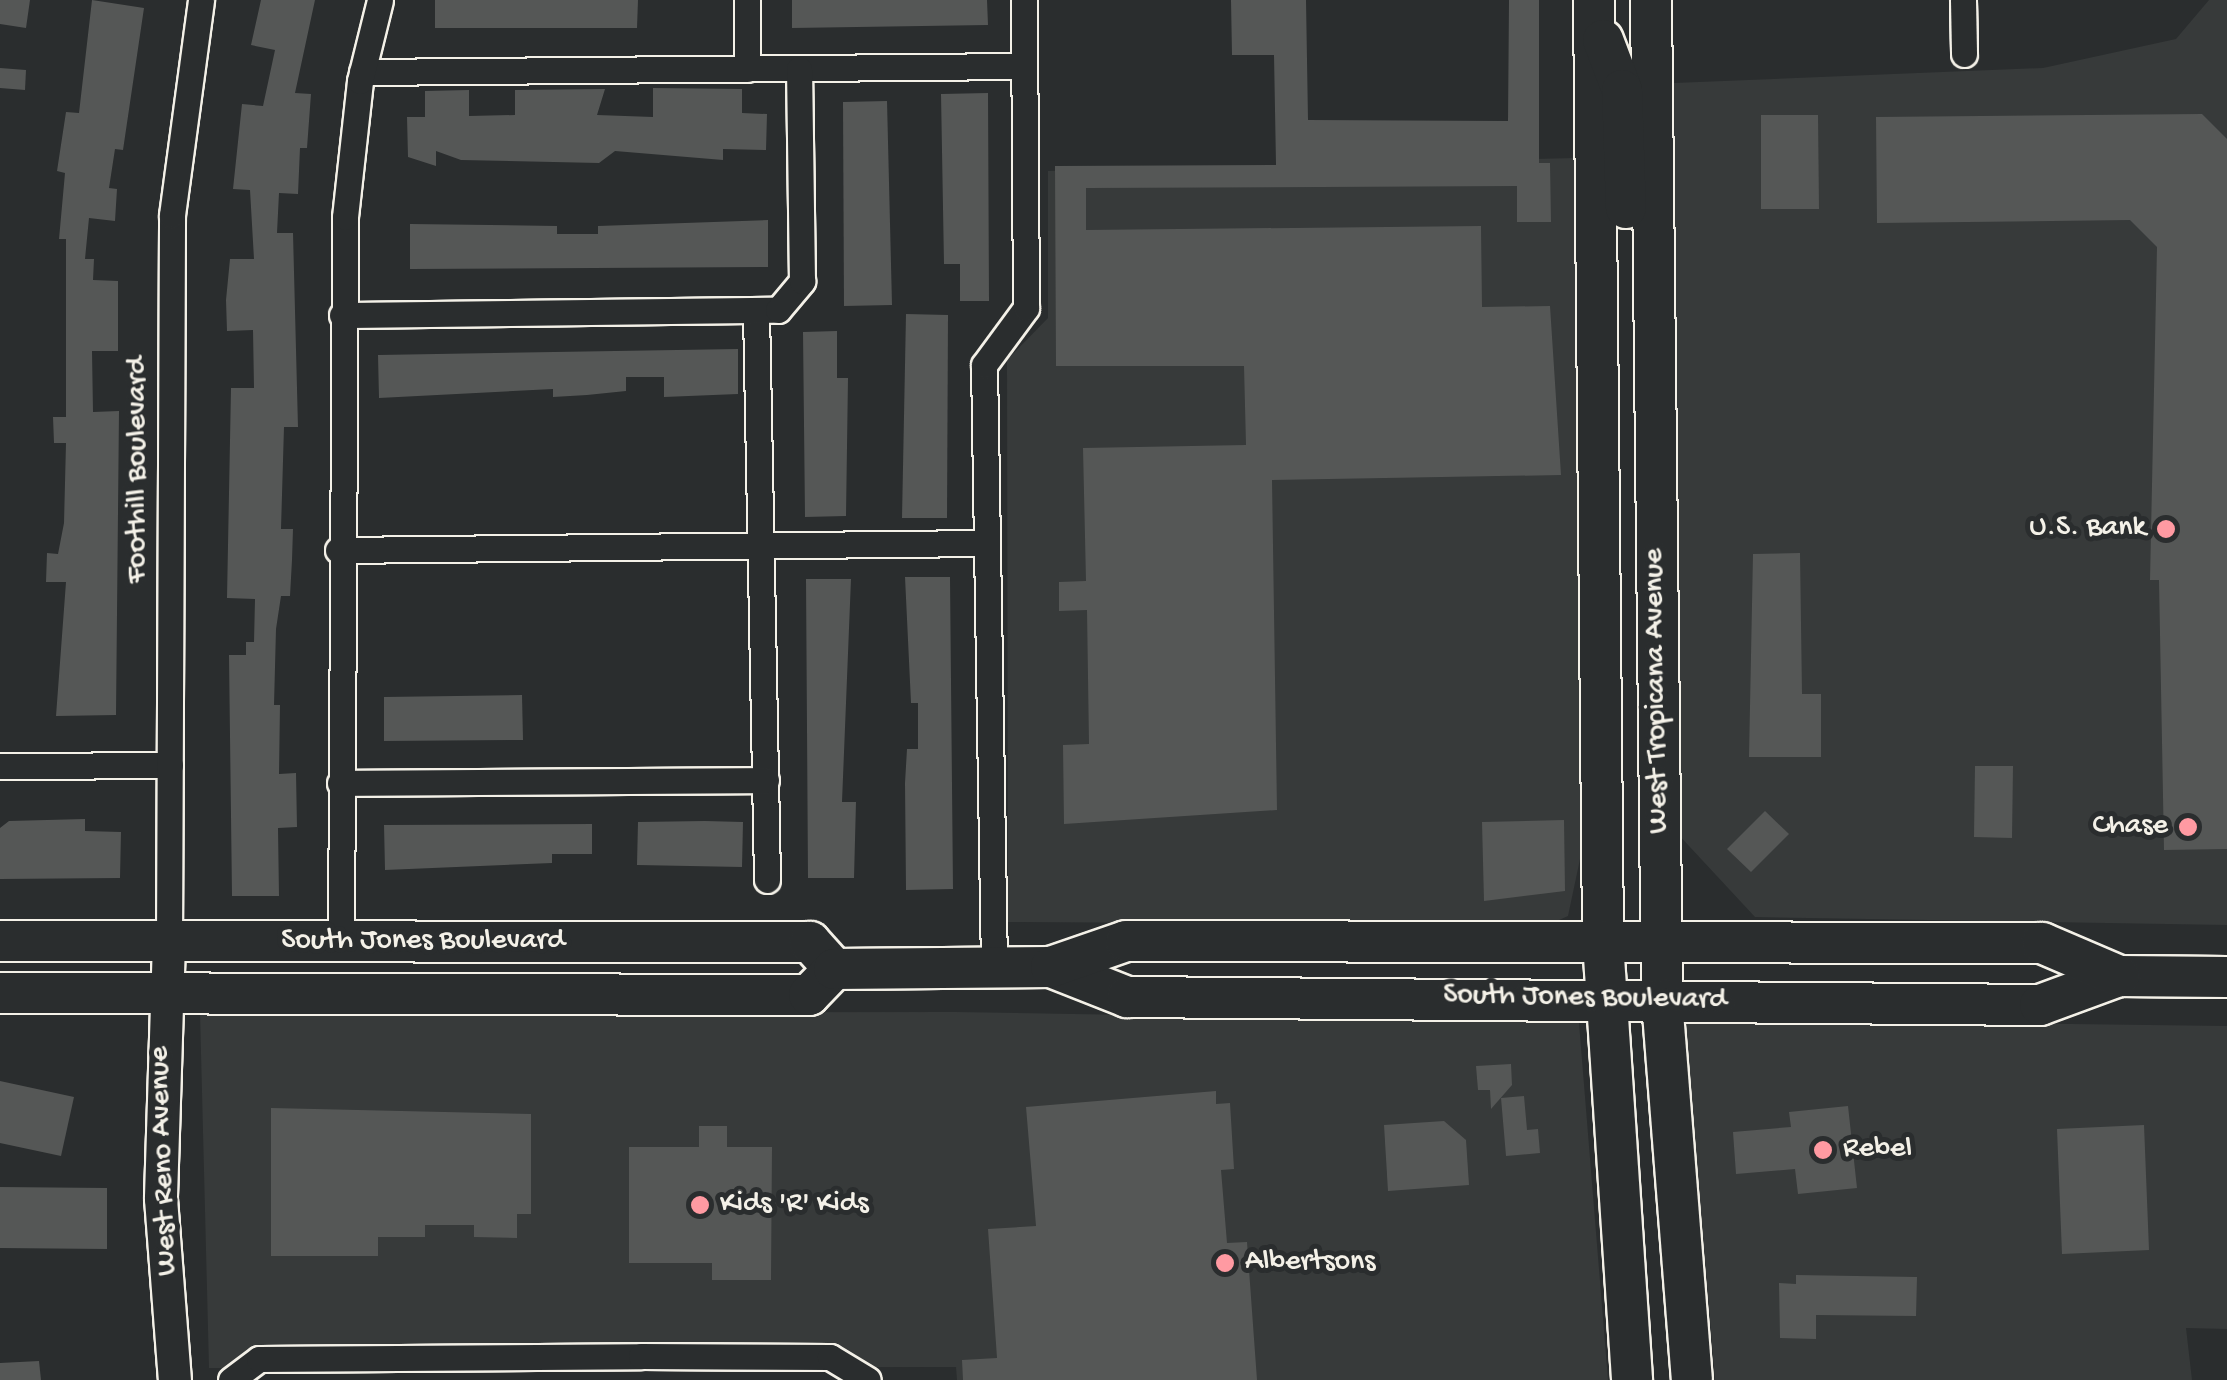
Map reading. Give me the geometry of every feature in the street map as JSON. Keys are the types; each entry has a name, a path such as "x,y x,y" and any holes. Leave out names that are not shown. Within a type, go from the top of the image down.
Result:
{"main road":[{"name":"West Tropicana Avenue","path":"1651,0 1662,1000 1692,1380"},
{"name":"West Tropicana Avenue","path":"1594,12 1603,942 1632,1380"},
{"path":"1594,12 1622,90 1628,228 1653,256"},
{"name":"South Jones Boulevard","path":"0,993 809,995 834,969 1051,967 1126,941 2042,943 2119,976"},
{"name":"South Jones Boulevard","path":"0,942 810,942 834,969"},
{"name":"South Jones Boulevard","path":"1051,967 1127,997 2040,1006 2119,976 2227,977"}],"street":[{"name":"Foothill Boulevard","path":"169,942 172,215 201,0"},
{"path":"341,942 338,550 342,315 362,72 380,0"},
{"path":"747,0 748,69"},
{"path":"994,967 984,365 1026,308 1024,0"},
{"path":"1963,0 1964,54"},
{"path":"362,72 1023,66"},
{"path":"342,315 778,310 802,281 800,69"},
{"path":"756,310 767,880"},
{"path":"338,550 987,543"},
{"path":"0,766 170,765"},
{"path":"340,783 766,780"},
{"name":"West Reno Avenue","path":"169,942 164,994 161,1199 175,1380"},
{"path":"231,1380 259,1359 641,1368 830,1358 868,1380"}],"shaded area":[{"path":"2209,0 2227,0 2227,925 1755,917 1676,832 1674,83 2043,68 2176,39"},
{"path":"1575,158 1583,845 1568,916 1548,925 1008,922 1007,360 1048,318 1048,171"},
{"path":"955,1012 1579,1023 1608,1380 957,1380 956,1367 209,1368 200,1013"},
{"path":"1685,1019 2227,1026 2227,1329 2186,1328 2192,1380 1715,1380"}],"building":[{"path":"0,0 30,0 26,28 0,24"},
{"path":"92,0 144,8 123,150 115,149 109,188 117,189 115,221 89,218 85,259 94,259 93,280 118,281 118,351 92,351 93,412 119,411 116,715 56,716 66,582 46,582 47,553 58,554 64,523 66,443 54,443 53,417 66,417 66,239 59,239 65,173 57,171 66,112 79,113"},
{"path":"261,0 315,0 295,93 311,94 307,148 300,148 298,194 279,193 277,233 293,233 298,427 284,427 281,529 293,529 292,560 290,596 281,596 276,629 274,705 280,705 279,774 296,773 297,827 278,828 279,896 232,896 229,655 246,655 246,642 254,642 255,599 227,598 231,388 254,388 253,330 227,331 226,300 230,259 254,259 250,190 233,189 242,104 263,106 275,50 251,45"},
{"path":"435,0 638,0 637,28 435,28"},
{"path":"792,0 987,0 988,25 792,28"},
{"path":"1231,0 1306,0 1308,120 1508,121 1509,0 1539,0 1539,163 1550,163 1551,222 1517,222 1517,186 1086,188 1086,230 1481,226 1482,307 1550,306 1561,475 1272,480 1277,810 1064,824 1063,745 1089,744 1087,610 1059,611 1059,582 1086,581 1083,448 1246,445 1244,366 1056,366 1055,166 1276,165 1274,55 1232,55"},
{"path":"0,68 26,70 25,90 0,88"},
{"path":"653,88 742,89 742,113 767,114 766,150 723,149 723,160 615,151 599,163 461,160 436,151 436,166 408,157 407,117 425,117 425,91 469,90 469,116 515,115 515,90 605,89 597,115 653,117"},
{"path":"988,93 989,301 960,301 960,264 944,264 941,94"},
{"path":"887,101 892,305 844,306 843,102"},
{"path":"2202,114 2227,139 2227,849 2164,850 2159,580 2150,580 2157,247 2130,220 1877,223 1876,117"},
{"path":"1761,115 1818,115 1819,209 1761,209"},
{"path":"768,220 768,267 410,269 410,224 557,226 557,234 598,234 598,226"},
{"path":"906,314 948,315 947,518 902,518"},
{"path":"837,331 837,378 848,378 846,516 805,517 803,332"},
{"path":"738,349 738,394 664,397 664,377 626,377 626,391 587,395 553,397 553,389 379,398 378,355"},
{"path":"1800,553 1802,694 1821,694 1821,757 1749,757 1753,554"},
{"path":"905,577 950,577 953,889 906,890 907,749 918,749 918,703 911,703"},
{"path":"806,579 851,579 842,802 856,802 854,878 808,878"},
{"path":"522,695 523,740 384,741 384,697"},
{"path":"1975,766 2013,766 2012,838 1974,837"},
{"path":"1765,811 1789,834 1751,872 1727,849"},
{"path":"85,819 85,831 121,832 120,878 0,879 0,828 9,821"},
{"path":"1564,820 1565,891 1484,901 1482,822"},
{"path":"638,822 743,822 742,867 637,865"},
{"path":"592,824 592,854 552,854 552,863 385,870 384,825"},
{"path":"1511,1064 1512,1085 1491,1109 1490,1090 1478,1090 1476,1066"},
{"path":"0,1081 74,1097 61,1156 0,1143"},
{"path":"1216,1091 1216,1104 1230,1103 1234,1169 1221,1170 1227,1243 1247,1242 1257,1380 963,1380 962,1360 997,1358 988,1229 1036,1226 1026,1107"},
{"path":"1524,1096 1527,1130 1538,1129 1540,1153 1506,1156 1501,1098"},
{"name":"Rebel","path":"1848,1106 1857,1188 1798,1194 1795,1169 1736,1174 1733,1132 1791,1127 1789,1112"},
{"path":"271,1108 531,1114 531,1214 517,1214 517,1238 474,1237 474,1225 425,1225 425,1237 378,1237 378,1256 271,1256"},
{"path":"1444,1121 1466,1140 1469,1185 1388,1191 1384,1125"},
{"path":"2144,1125 2149,1250 2062,1254 2057,1129"},
{"name":"Kids 'R' Kids","path":"699,1126 727,1126 727,1147 772,1147 771,1280 712,1280 712,1263 629,1263 629,1147 699,1147"},
{"path":"0,1187 107,1188 107,1249 0,1248"},
{"path":"1796,1275 1917,1277 1916,1316 1816,1315 1816,1339 1780,1338 1779,1283 1796,1284"},
{"path":"39,1361 41,1380 0,1380 0,1363"}],"place":[{"name":"U.S. Bank","path":"2166,529"},
{"name":"Chase","path":"2188,827"},
{"name":"Rebel","path":"1823,1150"},
{"name":"Kids 'R' Kids","path":"700,1205"},
{"name":"Albertsons","path":"1225,1263"}]}
